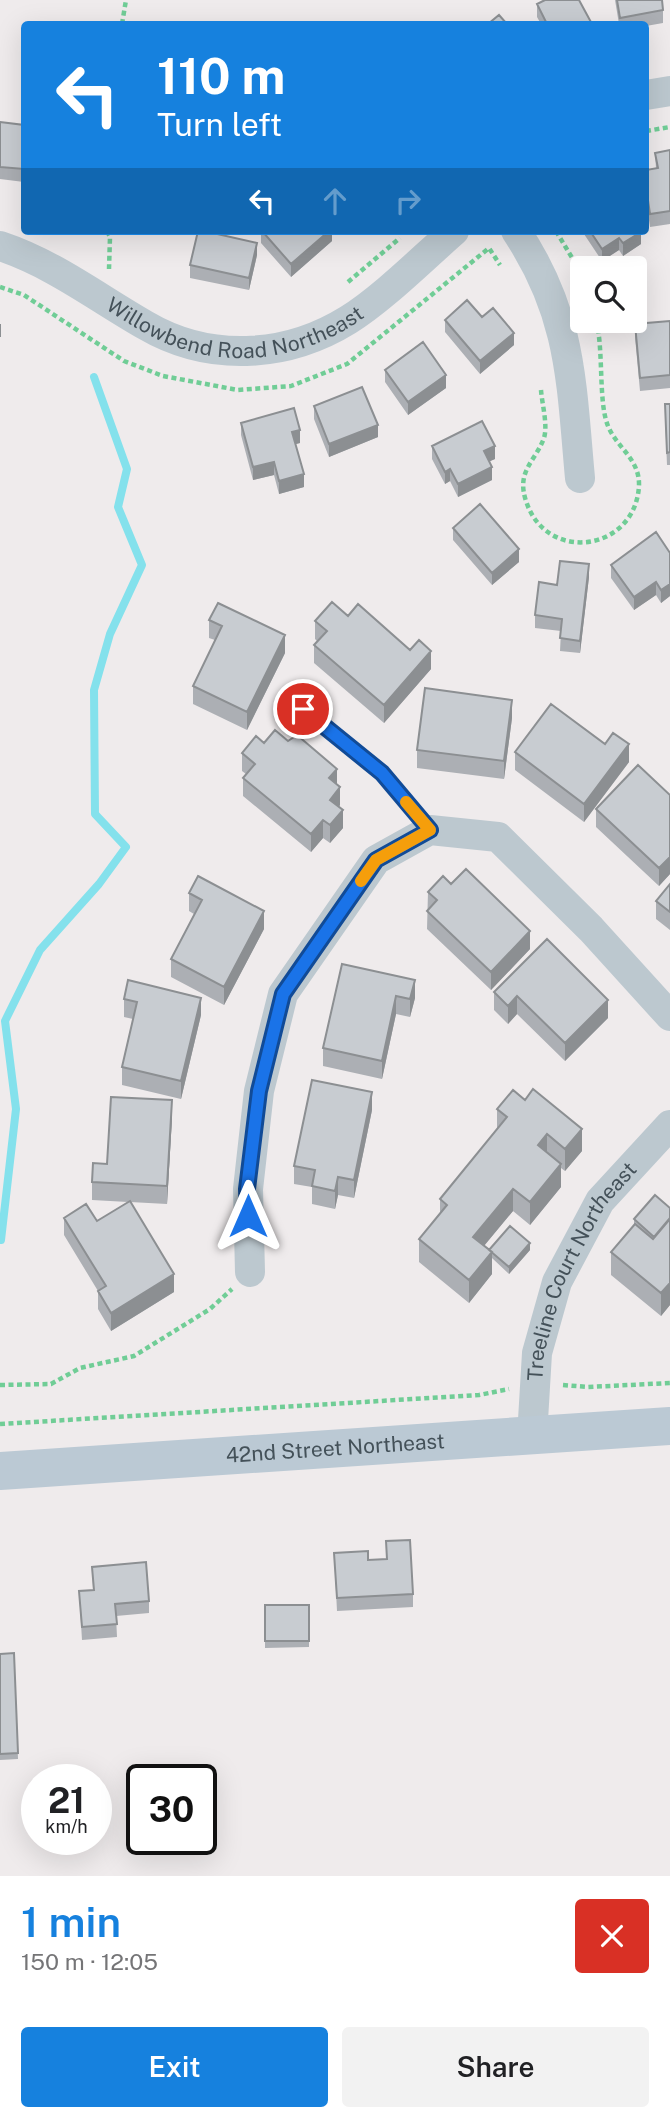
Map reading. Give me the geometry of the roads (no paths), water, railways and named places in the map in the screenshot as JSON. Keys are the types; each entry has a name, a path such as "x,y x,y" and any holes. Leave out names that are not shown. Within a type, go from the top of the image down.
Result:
{"street":[{"path":"649,94 670,90"},
{"name":"Willowbend Road Northeast","path":"0,246 38,259 148,327 202,350 256,352 305,341 348,320 449,235"},
{"path":"519,235 539,266 556,305 568,351 580,478"},
{"path":"250,1272 247,1189 257,1103 283,994 376,860 430,830 498,837 591,929 670,1016"},
{"name":"Treeline Court Northeast","path":"532,1437 537,1353 556,1282 600,1201 670,1125"},
{"name":"42nd Street Northeast","path":"0,1471 670,1426"}],"lane":[{"path":"303,709 382,773 430,830"}],"waterway":[{"path":"1,1240 16,1109 5,1021 40,950 99,884 126,847 95,814 94,690 110,634 142,565 118,507 127,469 94,377"}]}
